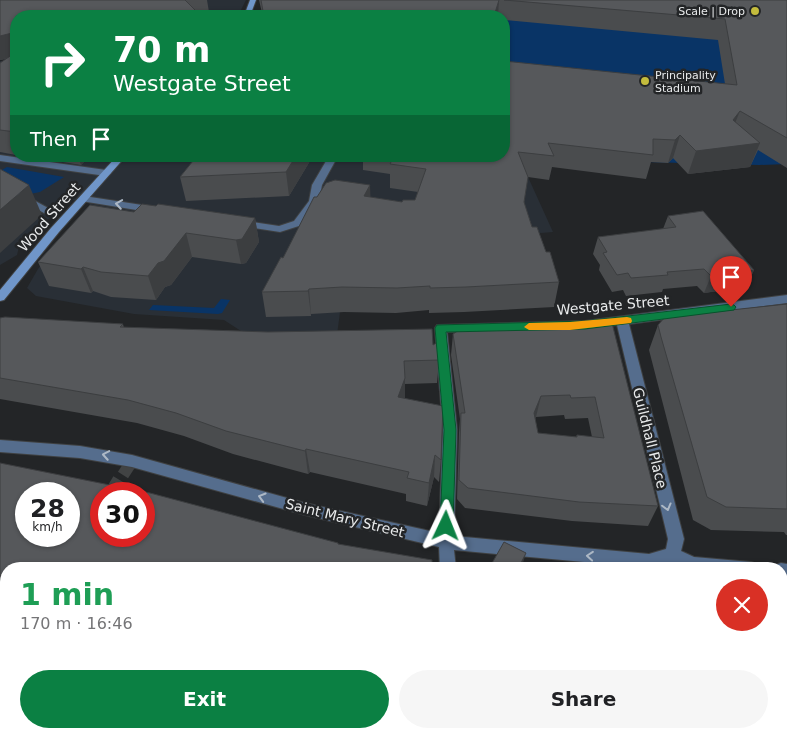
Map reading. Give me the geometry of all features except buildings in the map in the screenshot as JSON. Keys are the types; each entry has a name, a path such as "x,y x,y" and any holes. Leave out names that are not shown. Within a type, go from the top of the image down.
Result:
{"street":[{"path":"28,162 106,173"},
{"name":"Wood Street","path":"0,297 26,263 116,162"},
{"path":"224,221 272,228 288,228 302,219 314,201 317,185 330,162"},
{"path":"0,185 47,211"},
{"path":"84,199 165,212"},
{"name":"Westgate Street","path":"446,542 450,430 440,328 570,326 622,321 787,298"},
{"name":"Guildhall Place","path":"622,321 676,539 676,546 672,554"},
{"name":"Saint Mary Street","path":"0,446 80,452 132,461 306,510 446,542 649,561 663,559 672,554"},
{"path":"446,542 447,562"},
{"path":"672,554 689,562"}],"shaded area":[{"path":"174,0 246,0 241,10 150,10"},
{"name":"Principality Stadium","path":"430,0 679,0 787,23 787,164 646,162 510,140 510,10 476,10"},
{"path":"10,60 10,162 510,161 528,177 553,232 541,233 441,218 340,312 337,335 262,336 241,331 224,320 134,314 36,296 27,288 38,269 90,204 84,199 68,201 52,217 41,224 19,247 17,255 0,265 0,61"},
{"path":"7,167 64,177 40,192 30,194 0,171"},
{"path":"221,299 230,300 222,313 218,314 149,310 153,305 214,308"}],"tunnel":[{"path":"123,475 132,461"},
{"path":"119,482 124,474"}],"slow traffic":[{"path":"529,327 570,326 627,321"}],"place":[{"name":"Scale | Drop","path":"755,11"},
{"name":"Principality Stadium","path":"645,81"}],"route":[{"path":"446,526 450,430 440,328 585,325 731,307"}]}
